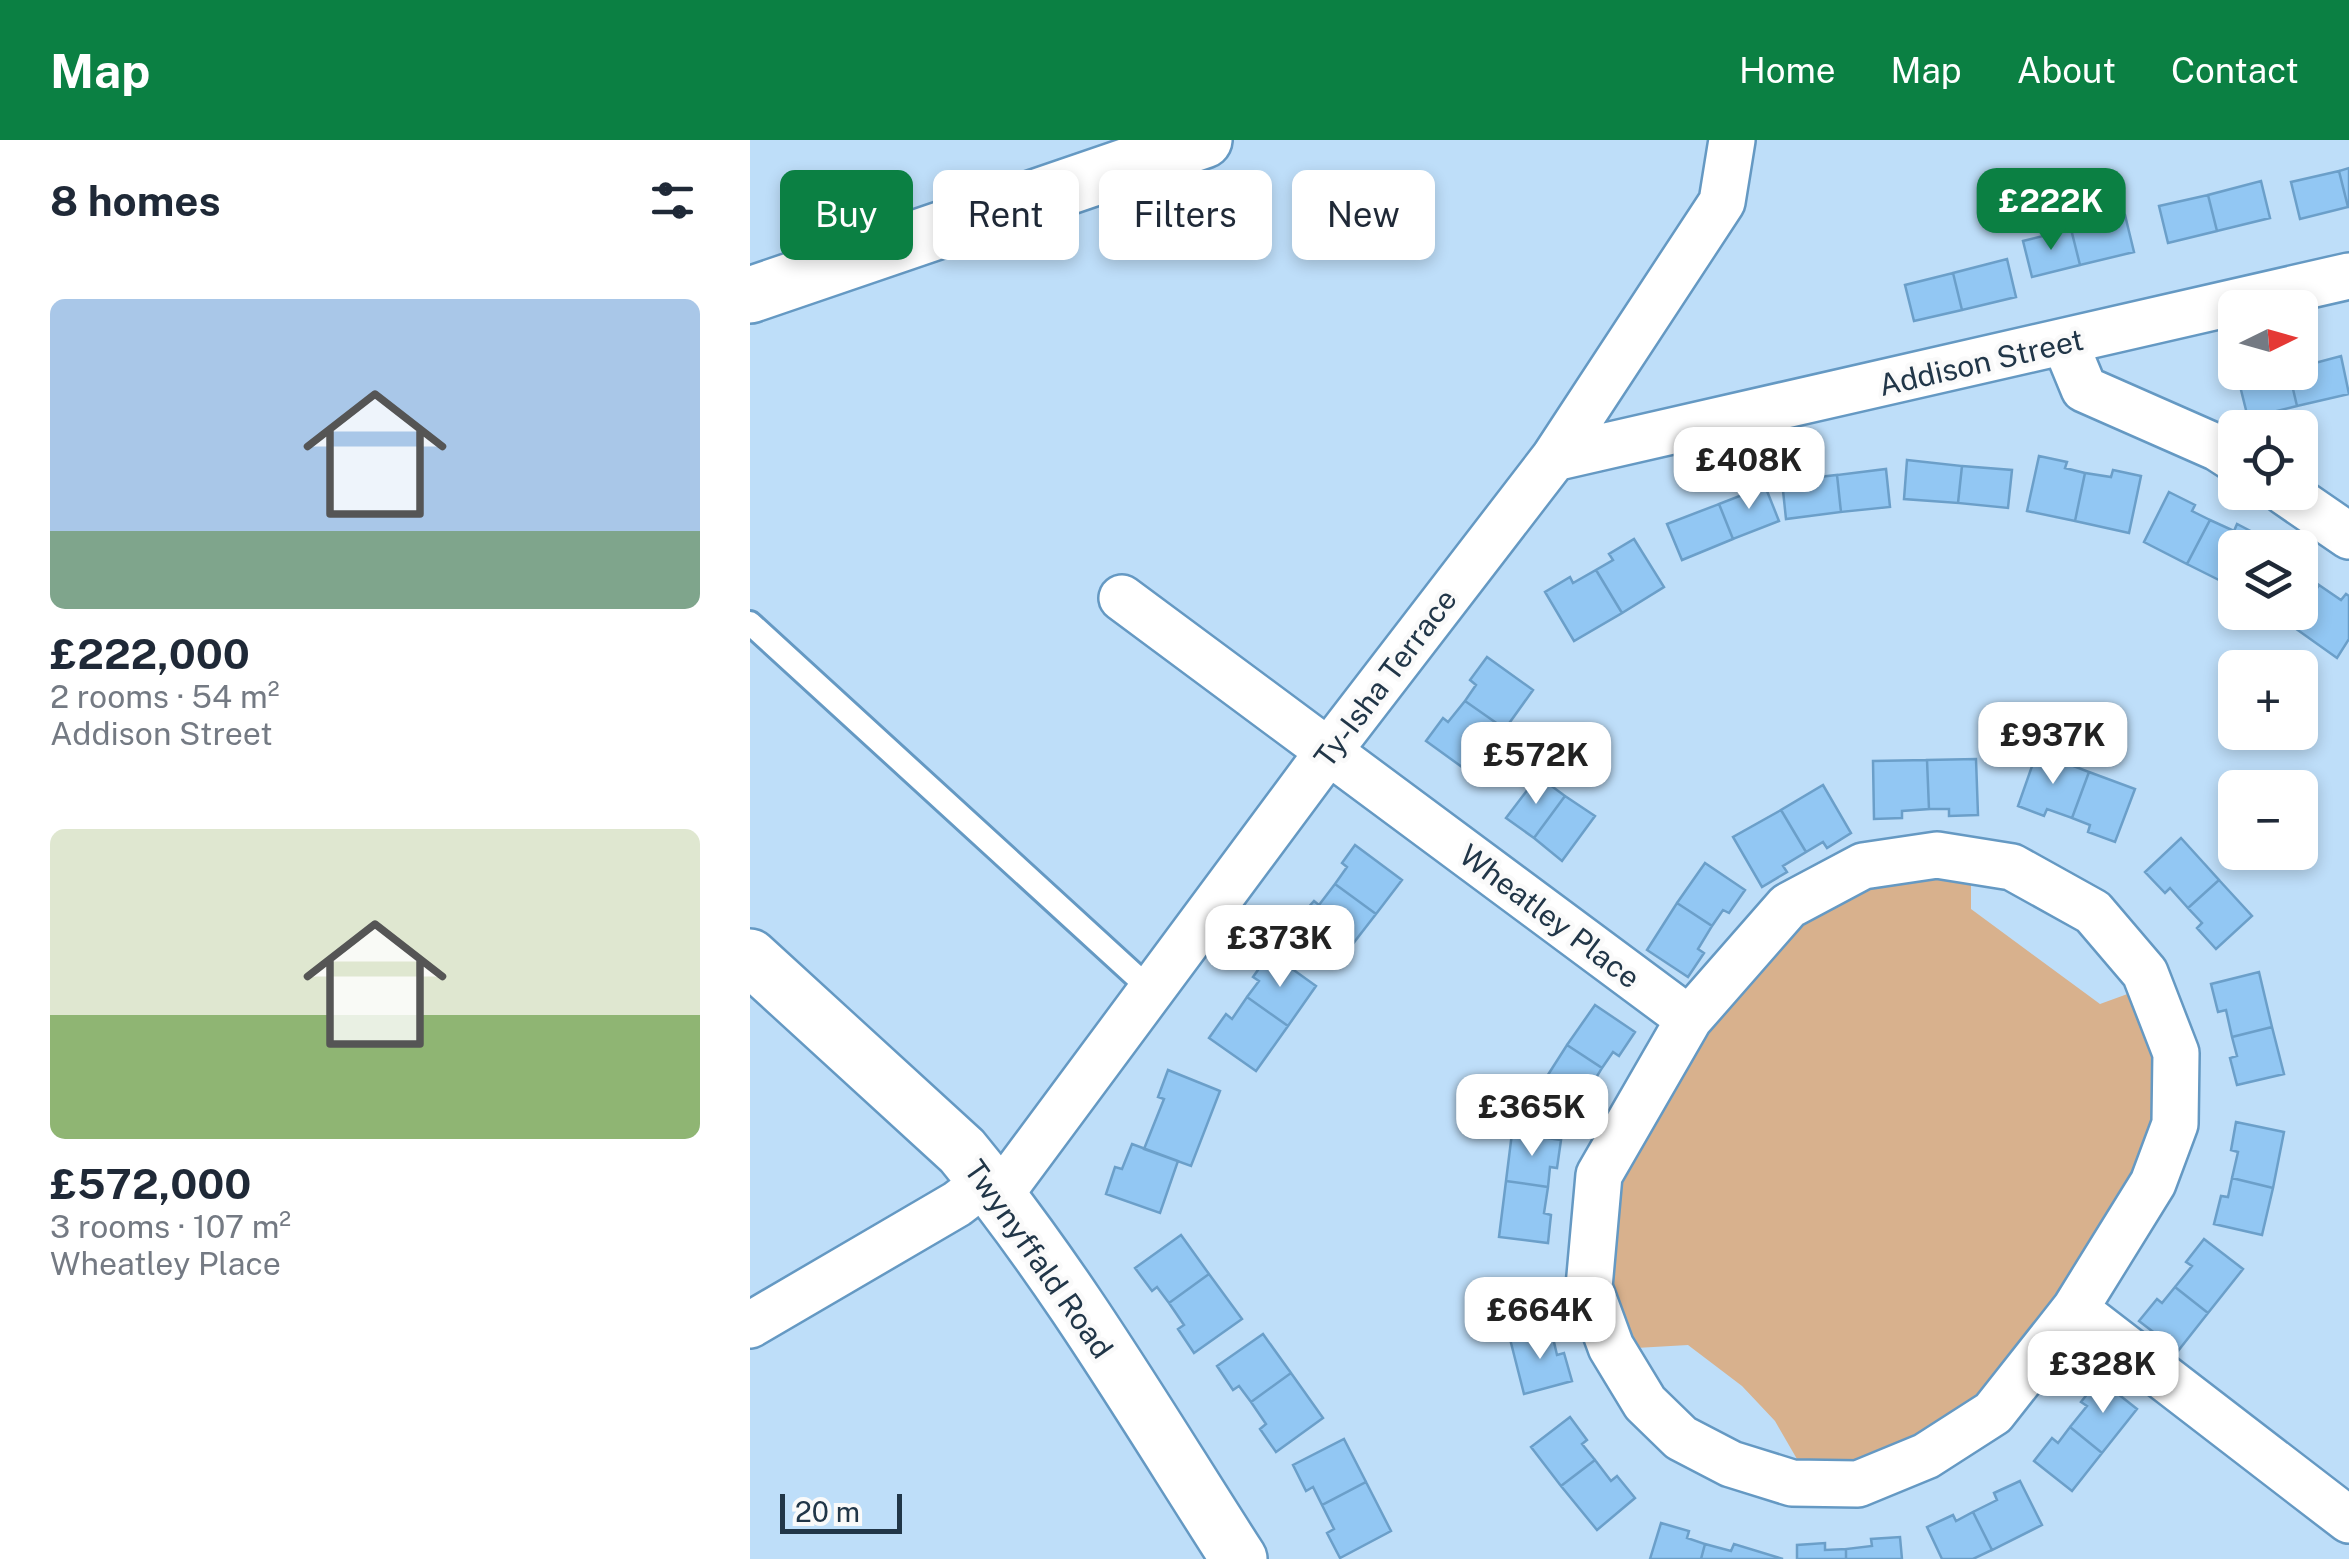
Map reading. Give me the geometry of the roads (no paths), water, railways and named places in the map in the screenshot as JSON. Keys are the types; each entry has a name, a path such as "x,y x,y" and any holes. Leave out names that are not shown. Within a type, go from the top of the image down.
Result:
{"street":[{"path":"750,295 1204,140"},
{"name":"Ty-Isha Terrace","path":"750,1325 958,1204 992,1189 1151,990 1554,458 1722,202 1732,140"},
{"name":"Addison Street","path":"1554,458 2349,276"},
{"path":"2065,343 2084,389 2218,448"},
{"path":"2311,510 2349,536"},
{"name":"Wheatley Place","path":"1122,598 1689,1019"},
{"path":"1937,854 2012,867 2092,912 2145,974 2176,1053 2175,1124 2153,1183 2074,1309 1993,1413 1926,1456 1858,1484 1792,1484 1732,1464 1681,1438 1645,1404 1611,1347 1589,1286 1598,1176 1689,1019 1788,906 1863,866 1937,854"},
{"name":"Twynyffald Road","path":"750,957 962,1151 1078,1308 1239,1559"},
{"path":"2074,1309 2349,1520"}],"lane":[{"path":"750,623 1151,990"}]}
